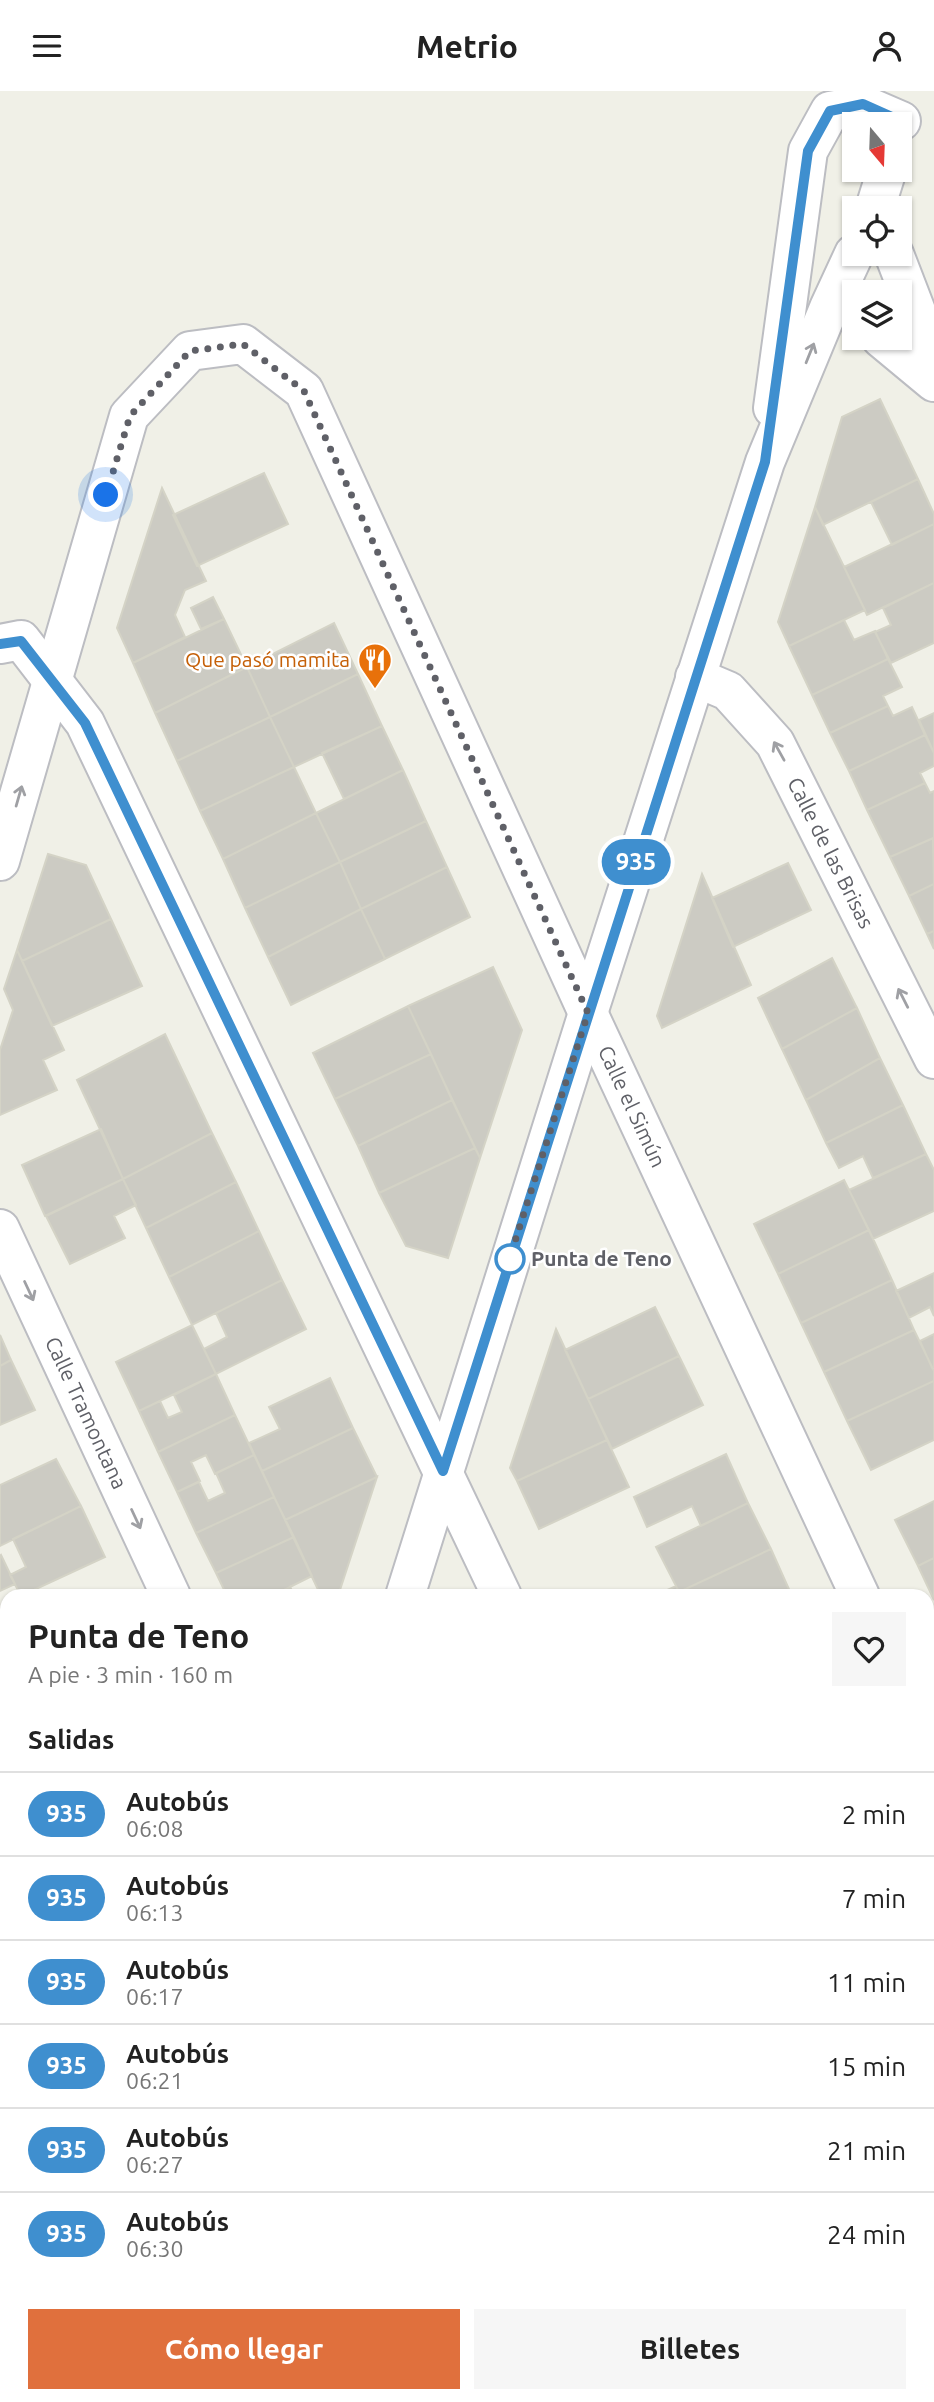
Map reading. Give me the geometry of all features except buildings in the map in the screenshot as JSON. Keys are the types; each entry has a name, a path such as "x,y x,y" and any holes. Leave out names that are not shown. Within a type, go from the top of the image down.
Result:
{"street":[{"path":"765,462 808,151 831,98 902,112"},
{"path":"802,192 814,238 816,290 841,315"},
{"path":"407,1589 765,462 841,315 851,266"},
{"path":"899,266 934,358"},
{"name":"Calle el Simún","path":"51,680 130,416 190,351 243,344 304,391 588,1013 857,1589"},
{"path":"895,350 934,383"},
{"path":"0,644 21,641 85,723 499,1589"},
{"name":"Calle de las Brisas","path":"695,677 727,691 775,743 934,1059"},
{"path":"0,861 51,680"},
{"name":"Calle Tramontana","path":"0,1229 169,1589"}],"bus line":[{"name":"935","path":"0,644 21,641 85,723 443,1471 765,462 808,151 830,111 863,104 881,112"}],"place":[{"name":"Que pasó mamita","path":"375,690"},
{"name":"Punta de Teno","path":"510,1259"}],"route":[{"path":"106,495 130,416 190,351 243,344 304,391 588,1013 508,1263 510,1259"}]}
